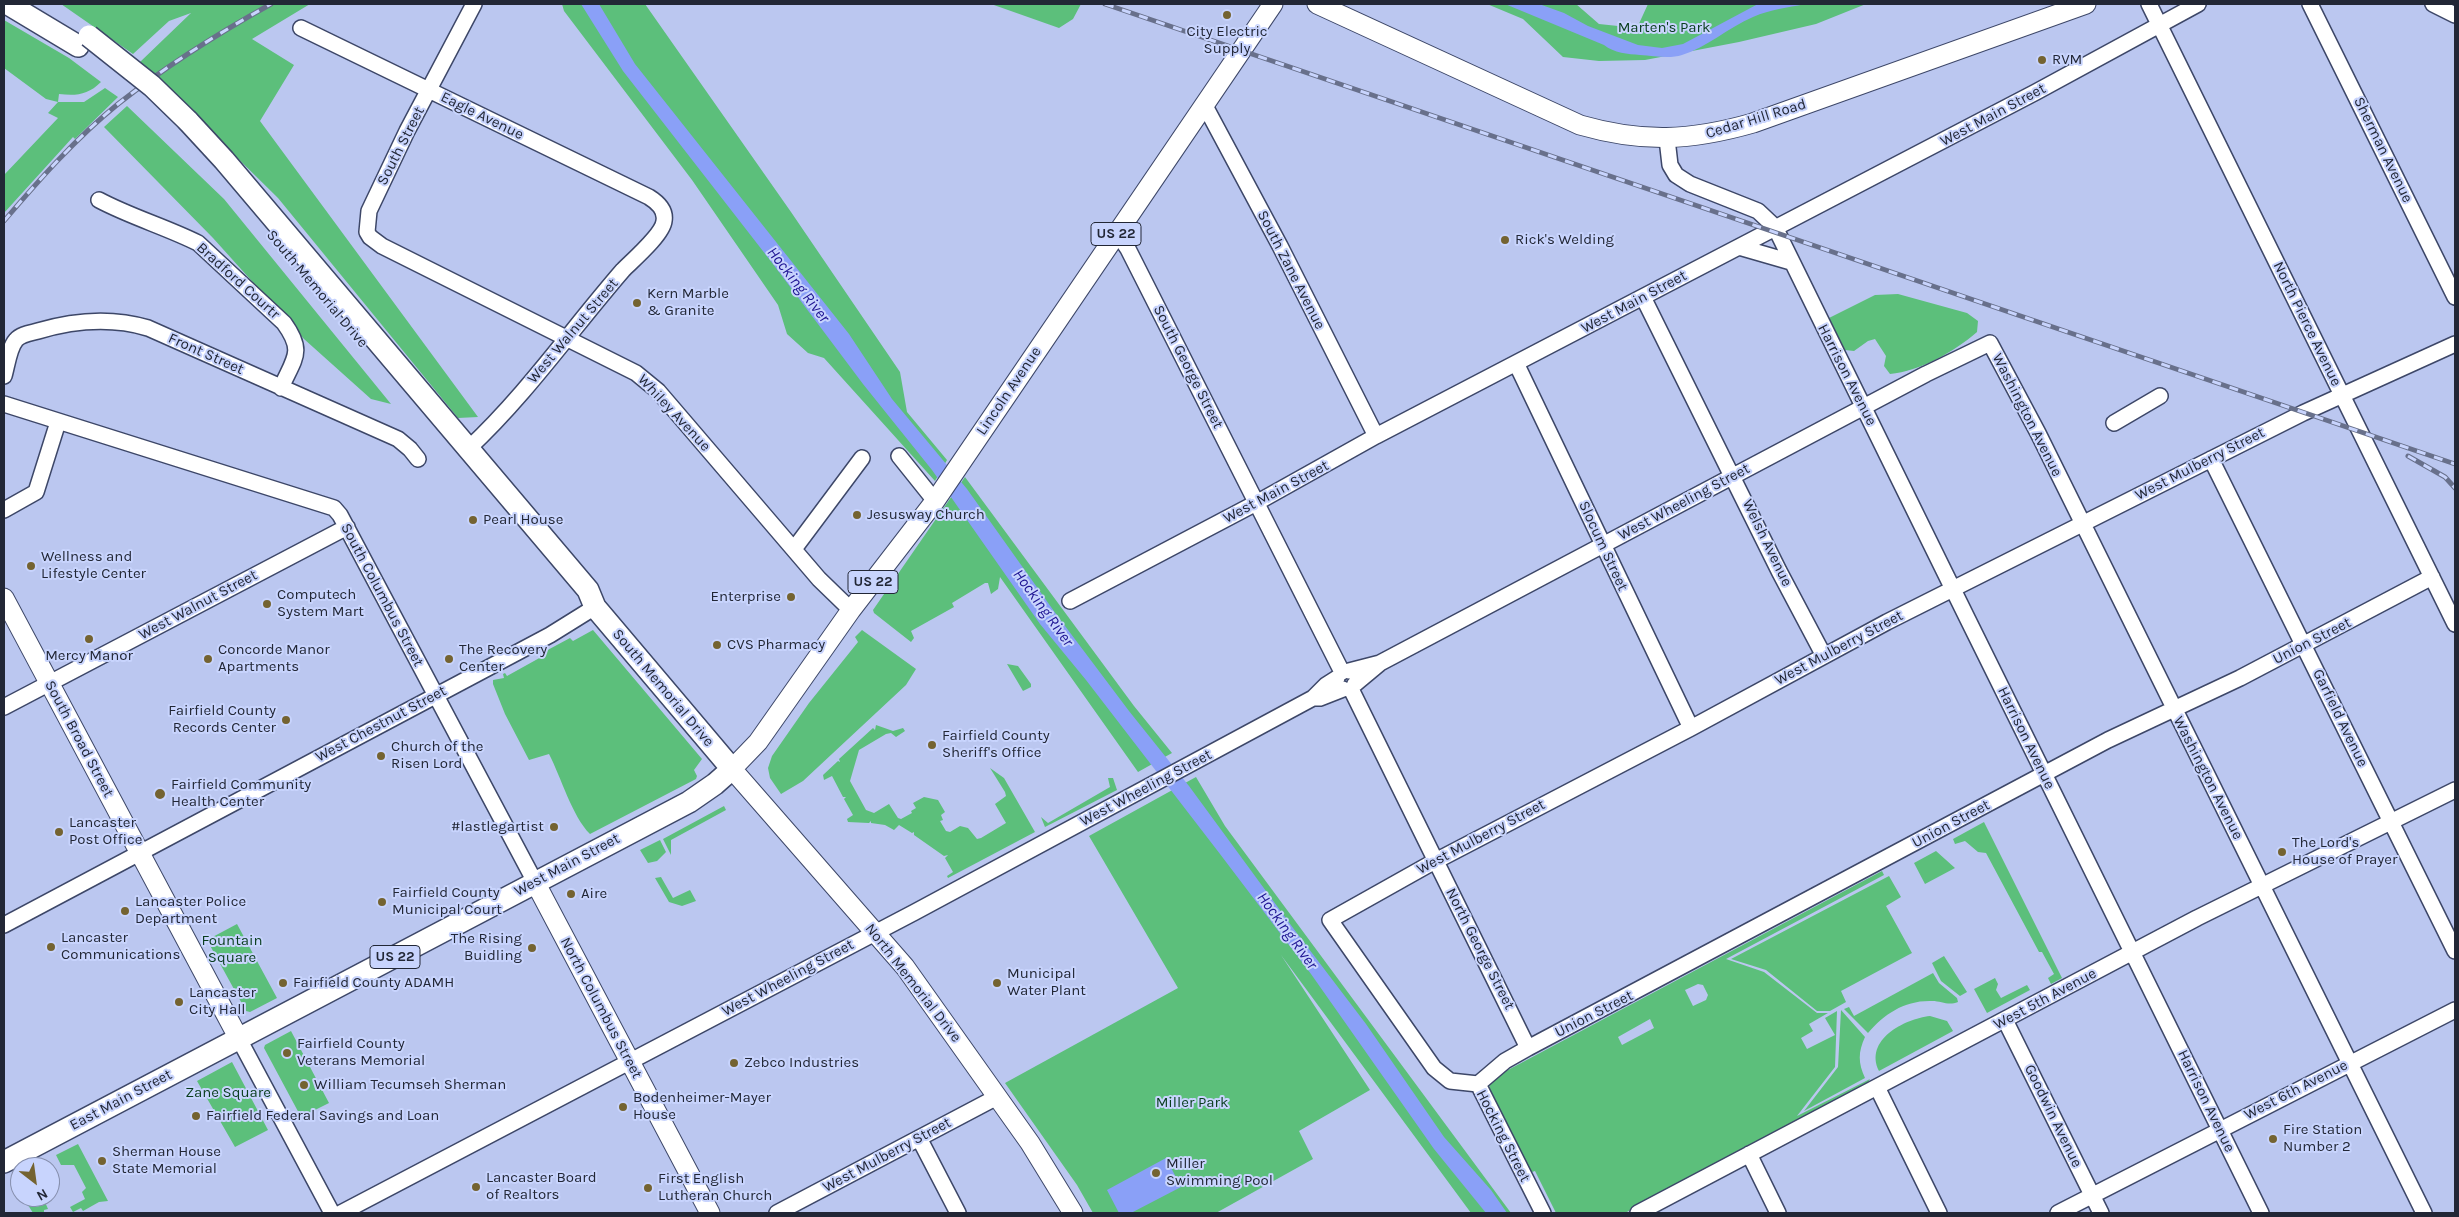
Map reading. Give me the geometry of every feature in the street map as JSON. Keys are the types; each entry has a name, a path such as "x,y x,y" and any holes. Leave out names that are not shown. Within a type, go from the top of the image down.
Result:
{"highway":[{"name":"South Memorial Drive","path":"16,6 83,41 152,86 214,168 578,598 595,608 732,769"},
{"name":"South Memorial Drive","path":"183,125 224,160 588,590 595,608"},
{"name":"West Main Street","path":"239,1039 688,802 715,784 732,769"},
{"name":"East Main Street","path":"4,1162 239,1039"}],"main road":[{"name":"Lincoln Avenue","path":"732,769 758,742 851,610 937,498 1273,4"},
{"name":"Cedar Hill Road","path":"1317,4 1580,125 1622,136 1667,139 1710,134 1753,123 2086,4"},
{"name":"South Broad Street","path":"4,598 239,1039"},
{"name":"North Memorial Drive","path":"732,769 905,967 1030,1143 1073,1213"},
{"name":"North Columbus Street","path":"535,882 710,1213"}],"street":[{"name":"South Street","path":"370,237 366,227 369,211 407,131 474,4"},
{"name":"North Pierce Avenue","path":"2150,4 2455,624"},
{"name":"West Main Street","path":"1070,601 1258,502 1376,436 2036,92 2198,4"},
{"name":"Sherman Avenue","path":"2310,4 2455,297"},
{"path":"2433,4 2455,15"},
{"name":"Eagle Avenue","path":"302,28 649,197 661,206"},
{"name":"South Zane Avenue","path":"1204,104 1280,246 1376,436"},
{"name":"Harrison Avenue","path":"1667,139 1668,158 1676,175 1690,184 1758,211 1772,228 1791,262 2261,1213"},
{"name":"Bradford Courtr","path":"99,200 133,217 198,243 284,323 295,338 297,351 281,388"},
{"name":"West Walnut Street","path":"468,449 514,402 662,227 664,217 661,206"},
{"name":"South George Street","path":"1117,233 1128,249 1258,502"},
{"name":"Whiley Avenue","path":"370,237 382,246 569,337 624,366 647,382 819,579 851,610"},
{"path":"1739,247 1791,262"},
{"name":"Welsh Avenue","path":"1643,296 1734,476 1779,571 1824,656"},
{"name":"Front Street","path":"4,376 14,342 22,336 76,321 105,320 130,323 148,328 398,440 410,449 418,459"},
{"name":"West Wheeling Street","path":"341,1213 874,933 1346,680 1863,407 1990,343"},
{"name":"Washington Avenue","path":"1990,343 2029,415 2424,1213"},
{"name":"West Mulberry Street","path":"1394,1010 1330,920 1436,861 1953,588 2342,394 2414,365 2455,344"},
{"name":"Slocum Street","path":"1516,363 1605,544 1629,600 1691,728"},
{"path":"2114,423 2160,396"},
{"name":"South Columbus Street","path":"4,404 328,506 340,515 535,882"},
{"path":"4,510 36,492 58,422"},
{"path":"899,456 937,498"},
{"path":"794,549 862,458"},
{"name":"Garfield Avenue","path":"2211,458 2455,951"},
{"name":"North George Street","path":"1258,502 1528,1048"},
{"name":"West Walnut Street","path":"4,707 347,527"},
{"name":"Union Street","path":"1478,1084 1505,1061 1528,1048 2044,774 2173,707 2240,678 2432,577"},
{"name":"West Chestnut Street","path":"4,925 562,628 595,608"},
{"name":"West 5th Avenue","path":"1638,1213 2261,885 2455,790"},
{"name":"Hocking Street","path":"1394,1010 1414,1042 1443,1076 1457,1083 1478,1084 1543,1213"},
{"name":"West 6th Avenue","path":"2058,1213 2455,1010"},
{"name":"Goodwin Avenue","path":"2006,1020 2101,1213"},
{"path":"239,1039 332,1213"},
{"path":"1877,1087 1939,1213"},
{"name":"West Mulberry Street","path":"777,1213 997,1097"},
{"path":"919,1138 958,1213"},
{"path":"1749,1154 1778,1213"}],"green space":[{"path":"61,4 310,4 252,39 294,65 260,121 478,417 458,418 278,198 140,62 191,13 169,21 133,54"},
{"path":"562,4 645,4 791,212 900,372 907,412 947,460 935,481 824,358 808,353 787,334 778,305 692,180 564,11"},
{"path":"991,4 1081,4 1073,19 1059,28"},
{"name":"Marten's Park","path":"1487,4 1576,4 1599,24 1637,28 1648,4 1866,4 1816,24 1739,42 1645,60 1599,61 1563,57 1523,19"},
{"path":"4,20 69,58 101,82 82,94 59,94 58,102 46,99 4,68"},
{"path":"105,88 118,97 75,139 73,137 4,213 4,175 58,118 48,113 58,102 84,102"},
{"path":"127,106 224,199 391,404 371,399 304,339 213,238 104,127"},
{"path":"1898,294 1967,313 1978,321 1977,332 1958,347 1925,365 1890,374 1884,366 1886,356 1875,339 1868,341 1854,351 1845,350 1829,318 1875,295"},
{"path":"965,477 1134,706 1172,753 1138,772 1000,577 998,589 991,594 988,583 985,583 952,603 954,607 911,631 914,638 911,642 874,613 873,610"},
{"path":"593,630 702,759 694,770 697,776 696,779 590,834 572,807 549,754 529,760 505,714 493,680 504,678 503,674 505,673 507,676 543,656 542,653 570,638 573,641"},
{"path":"862,630 916,669 906,685 803,781 781,794 770,778 768,768 772,756 809,703 858,642 855,637"},
{"path":"1007,664 1018,666 1031,684 1031,687 1023,691"},
{"path":"876,725 893,731 903,728 905,731 896,737 891,733 886,734 859,750 850,781 866,810 874,813 889,804 898,818 901,819 912,813 911,811 916,808 913,803 924,797 938,800 945,812 941,815 943,820 940,821 946,831 950,832 960,826 968,828 977,839 981,838 1006,823 995,804 1006,796 1005,792 990,768 1004,778 1035,832 948,878 947,876 953,872 945,858 948,855 944,856 914,835 914,832 912,833 899,825 894,830 885,825 871,823 871,821 869,823 848,822 847,819 853,815 844,799 846,797 843,797 832,776 824,780 823,775 838,761 840,762 839,759 873,728 875,730"},
{"name":"Miller Park","path":"1196,777 1225,826 1511,1213 1471,1213 1281,955 1370,1090 1299,1131 1313,1159 1216,1213 1093,1213 1077,1185 1005,1083 1178,988 1089,836"},
{"path":"1108,778 1113,778 1117,790 1045,827 1041,817 1048,823 1110,787"},
{"path":"724,806 726,810 671,840 671,855 663,839"},
{"path":"1984,822 2062,978 2051,984 2048,978 2054,974 2042,952 2039,952 1986,853 1978,852 1965,841 1955,844 1953,839"},
{"path":"660,840 666,852 657,861 648,863 640,850"},
{"path":"1936,851 1955,868 1925,884 1914,863"},
{"path":"1882,871 1884,875 1726,959 1764,972 1817,1013 1828,1013 1809,1024 1813,1031 1801,1038 1807,1049 1835,1035 1825,1018 1837,1011 1835,1067 1797,1116 1870,1079 1867,1084 1625,1213 1556,1213 1535,1171 1529,1173 1490,1091 1489,1084 1491,1079","holes":["1698,984 1703,985 1708,995 1706,1000 1693,1006 1685,990","1650,1019 1654,1028 1622,1045 1618,1037"]},
{"path":"1889,876 1901,897 1886,906 1912,953 1841,991 1846,1002 1830,1011 1817,1011 1766,970 1731,959"},
{"path":"661,877 673,898 690,890 696,901 682,906 669,902 655,878"},
{"name":"Fountain Square","path":"237,924 277,998 250,1012 246,1011 207,940"},
{"path":"1944,956 1967,992 1960,996 1941,981 1932,963"},
{"path":"1933,973 1939,983 1957,998 1958,1002 1951,1004 1922,1001 1904,1006 1888,1014 1868,1033 1844,1009 1849,1007 1854,1016"},
{"path":"1995,978 1998,984 1996,990 2001,998 2027,985 2030,990 1987,1013 1974,989"},
{"path":"1841,1010 1865,1037 1860,1058 1865,1078 1804,1111 1838,1067"},
{"path":"1930,1016 1947,1021 1953,1031 1879,1071 1876,1060 1877,1050 1889,1033 1909,1022"},
{"path":"291,1031 329,1103 301,1117 264,1048 265,1045"},
{"name":"Zane Square","path":"232,1062 268,1130 235,1147 197,1081"},
{"path":"78,1144 108,1201 99,1202 83,1211 81,1208 73,1212 70,1207 85,1199 82,1192 86,1188 74,1165 61,1165 60,1157 56,1155"},
{"path":"29,1207 47,1207 48,1209 44,1210 44,1213 33,1213"}],"water":[{"name":"Hocking River","path":"581,4 599,4 635,64 849,334 892,399 967,489 1056,614 1129,711 1189,786 1366,1024 1444,1137 1491,1190 1507,1213 1486,1213 1434,1149 1311,974 1086,680 1040,624 932,470 863,384 773,264 623,71"},
{"path":"1505,4 1539,4 1564,13 1588,26 1638,45 1662,48 1683,44 1758,4 1805,4 1760,14 1744,21 1691,52 1667,57 1617,51"},
{"name":"Miller Swimming Pool","path":"1166,1158 1181,1187 1131,1213 1119,1213 1107,1190"}],"railway":[{"path":"4,221 44,175 102,117 192,51 271,4"},
{"path":"1105,4 2455,464"},
{"path":"2408,456 2445,477 2455,488"}],"place":[{"name":"City Electric Supply","path":"1227,15"},
{"name":"RVM","path":"2042,60"},
{"name":"Rick's Welding","path":"1505,240"},
{"name":"Kern Marble & Granite","path":"637,303"},
{"name":"Jesusway Church","path":"857,515"},
{"name":"Pearl House","path":"473,520"},
{"name":"Wellness and Lifestyle Center","path":"31,566"},
{"name":"Enterprise","path":"791,597"},
{"name":"Computech System Mart","path":"267,604"},
{"name":"Mercy Manor","path":"89,639"},
{"name":"CVS Pharmacy","path":"717,645"},
{"name":"Concorde Manor Apartments","path":"208,659"},
{"name":"The Recovery Center","path":"449,659"},
{"name":"Fairfield County Records Center","path":"286,720"},
{"name":"Fairfield County Sheriff's Office","path":"932,745"},
{"name":"Church of the Risen Lord","path":"381,756"},
{"name":"Fairfield Community Health Center","path":"160,794"},
{"name":"#lastlegartist","path":"554,827"},
{"name":"Lancaster Post Office","path":"59,832"},
{"name":"The Lord's House of Prayer","path":"2282,852"},
{"name":"Aire","path":"571,894"},
{"name":"Fairfield County Municipal Court","path":"382,902"},
{"name":"Lancaster Police Department","path":"125,911"},
{"name":"Lancaster Communications","path":"51,947"},
{"name":"The Rising Buidling","path":"532,948"},
{"name":"Fairfield County ADAMH","path":"283,983"},
{"name":"Municipal Water Plant","path":"997,983"},
{"name":"Lancaster City Hall","path":"179,1002"},
{"name":"Fairfield County Veterans Memorial","path":"287,1053"},
{"name":"Zebco Industries","path":"734,1063"},
{"name":"William Tecumseh Sherman","path":"304,1085"},
{"name":"Bodenheimer-Mayer House","path":"623,1107"},
{"name":"Fairfield Federal Savings and Loan","path":"196,1116"},
{"name":"Fire Station Number 2","path":"2273,1139"},
{"name":"Sherman House State Memorial","path":"102,1161"},
{"name":"Miller Swimming Pool","path":"1156,1173"},
{"name":"Lancaster Board of Realtors","path":"476,1187"},
{"name":"First English Lutheran Church","path":"648,1188"}]}
